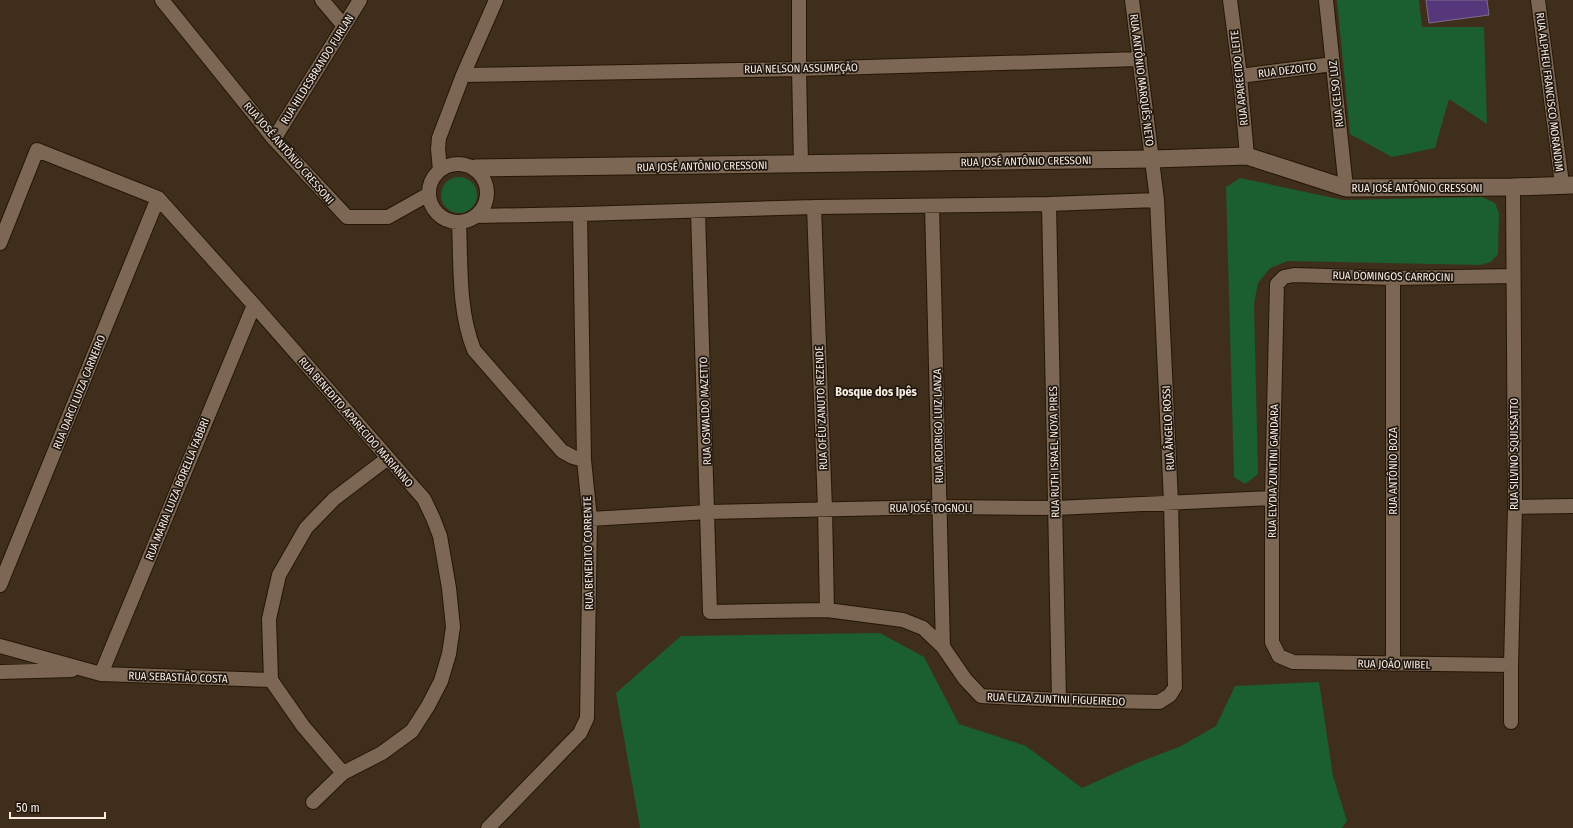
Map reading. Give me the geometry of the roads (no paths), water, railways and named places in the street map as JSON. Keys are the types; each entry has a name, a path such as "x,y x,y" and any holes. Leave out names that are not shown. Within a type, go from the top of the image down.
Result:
{"street":[{"name":"RUA JOSÉ ANTÔNIO CRESSONI","path":"162,0 274,139 347,217 388,217 429,194"},
{"path":"322,0 344,26"},
{"name":"RUA HILDESBRANDO FURLAN","path":"274,139 360,0"},
{"path":"440,170 438,149 439,138 463,75 496,0"},
{"path":"799,0 798,69 801,164"},
{"name":"RUA ANTÔNIO MARQUÊS NETO","path":"1132,0 1153,160"},
{"name":"RUA APARECIDO LEITE","path":"1230,0 1240,76 1247,156"},
{"name":"RUA CELSO LUZ","path":"1326,0 1346,188"},
{"name":"RUA ALPHEU FRANCISCO MORANDIM","path":"1538,0 1567,184"},
{"name":"RUA NELSON ASSUMPÇÃO","path":"463,75 798,69 1140,60"},
{"name":"RUA DEZOITO","path":"1240,76 1333,64"},
{"name":"RUA BENEDITO APARECIDO MARIANNO","path":"0,243 37,150 158,198 254,305 424,500 434,518 440,536 450,596 453,627 450,647 441,681 428,706 412,731 382,753 343,773 313,802"},
{"name":"RUA JOSÉ ANTÔNIO CRESSONI","path":"474,168 1153,160 1247,156 1346,188 1513,187 1567,184"},
{"name":"RUA ÂNGELO ROSSI","path":"1153,160 1158,200 1171,502 1174,687 1170,695"},
{"path":"448,165 466,165 474,168 484,178 488,191 487,201 483,209 477,216 469,221 459,223 450,221 438,214 430,203 429,194 430,185 434,176 448,165"},
{"name":"RUA SILVINO SQUISSATTO","path":"1511,722 1515,507 1513,187"},
{"name":"RUA DARCI LUIZA CARNEIRO","path":"0,585 158,198"},
{"path":"477,216 814,207 1049,204 1158,200"},
{"name":"RUA RUTH ISRAEL NOYA PIRES","path":"1049,204 1059,700"},
{"name":"RUA RODRIGO LUIZ LANZA","path":"932,206 943,647"},
{"name":"RUA OFÊU ZANUTO REZENDE","path":"814,207 825,509 827,610"},
{"name":"RUA OSWALDO MAZETTO","path":"698,210 710,612"},
{"name":"RUA BENEDITO CORRENTE","path":"488,828 580,733 587,718 590,519 584,460 580,214"},
{"path":"459,223 463,309 468,336 474,350 562,451 573,457 584,460"},
{"name":"RUA DOMINGOS CARROCINI","path":"1277,284 1284,277 1294,275 1393,278 1513,276"},
{"name":"RUA ANTÔNIO BOZA","path":"1393,278 1393,664"},
{"name":"RUA ELYDIA ZUNTINI GANDARA","path":"1277,284 1272,498 1272,642 1279,656"},
{"name":"RUA MARIA LUIZA BORELLA FABBRI","path":"101,674 254,305"},
{"path":"343,773 303,726 271,680 269,619 279,575 306,528 334,498 388,458"},
{"name":"RUA JOSÉ TOGNOLI","path":"590,519 708,512 940,507 1056,508 1272,498"},
{"path":"1515,507 1573,506"},
{"name":"RUA ELIZA ZUNTINI FIGUEIREDO","path":"710,612 827,610 903,620 923,628 943,647 965,679 981,696 1059,700 1159,702 1170,695"},
{"name":"RUA SEBASTIÃO COSTA","path":"0,646 101,674 271,680"},
{"name":"RUA JOÃO WIBEL","path":"1279,656 1293,662 1511,665"},
{"path":"0,672 86,670"}],"district":[{"name":"Bosque dos Ipês","path":"876,392"}]}
